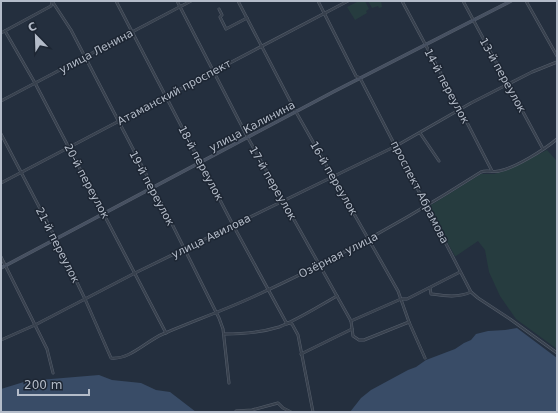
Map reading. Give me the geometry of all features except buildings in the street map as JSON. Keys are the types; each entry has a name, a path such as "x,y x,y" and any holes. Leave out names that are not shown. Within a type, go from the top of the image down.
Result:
{"main road":[{"name":"улица Калинина","path":"1,268 360,78 511,1"}],"street":[{"path":"1,33 51,6 52,1"},
{"name":"19-й переулок","path":"52,1 61,13 216,312 224,334 229,382"},
{"name":"18-й переулок","path":"116,1 268,290 288,323 292,324 296,329 313,412"},
{"name":"17-й переулок","path":"177,1 248,138 351,321 353,336 359,340 370,338 409,322"},
{"name":"улица Ленина","path":"1,101 191,1"},
{"name":"16-й переулок","path":"238,1 296,112 401,299 409,322 425,358"},
{"name":"проспект Абрамова","path":"318,1 356,76 360,78 396,146 471,292 557,353"},
{"name":"Атаманский проспект","path":"1,183 348,1"},
{"name":"14-й переулок","path":"402,1 492,171"},
{"name":"13-й переулок","path":"464,1 543,149"},
{"path":"526,1 557,56"},
{"path":"219,9 222,15 220,17 226,29 247,18"},
{"name":"20-й переулок","path":"5,30 36,83 166,332"},
{"name":"улица Авилова","path":"1,340 35,325 135,273 396,146 460,109 508,84 557,62"},
{"path":"420,133 439,161"},
{"name":"21-й переулок","path":"1,134 56,239 111,358"},
{"name":"Озёрная улица","path":"111,358 117,359 129,354 166,332 268,290 320,265 369,240 426,207 481,172 486,170 495,172 511,168 557,139"},
{"path":"1,258 47,349 53,373"},
{"path":"351,321 401,299 407,299 460,272"},
{"path":"430,288 431,294 446,296 459,297 471,292"},
{"path":"224,334 238,334 278,327 337,296"},
{"path":"301,354 350,331 352,326"},
{"path":"236,410 252,410 278,403 283,408 291,412"}],"green space":[{"path":"359,1 365,1 369,9 366,11 367,13 355,20 347,7"},
{"path":"368,1 381,1 382,7 379,8 378,6 372,8"},
{"path":"547,150 556,160 557,159 557,349 516,319 500,296 489,272 485,250 478,241 455,256 428,207 481,174 494,174 510,169"}],"water":[{"path":"517,328 557,358 557,412 350,412 361,398 371,390 416,367 426,360 455,349 471,340 476,334 488,331"},
{"path":"99,375 112,380 141,383 156,390 170,392 196,412 1,412 1,389 27,381"}]}
